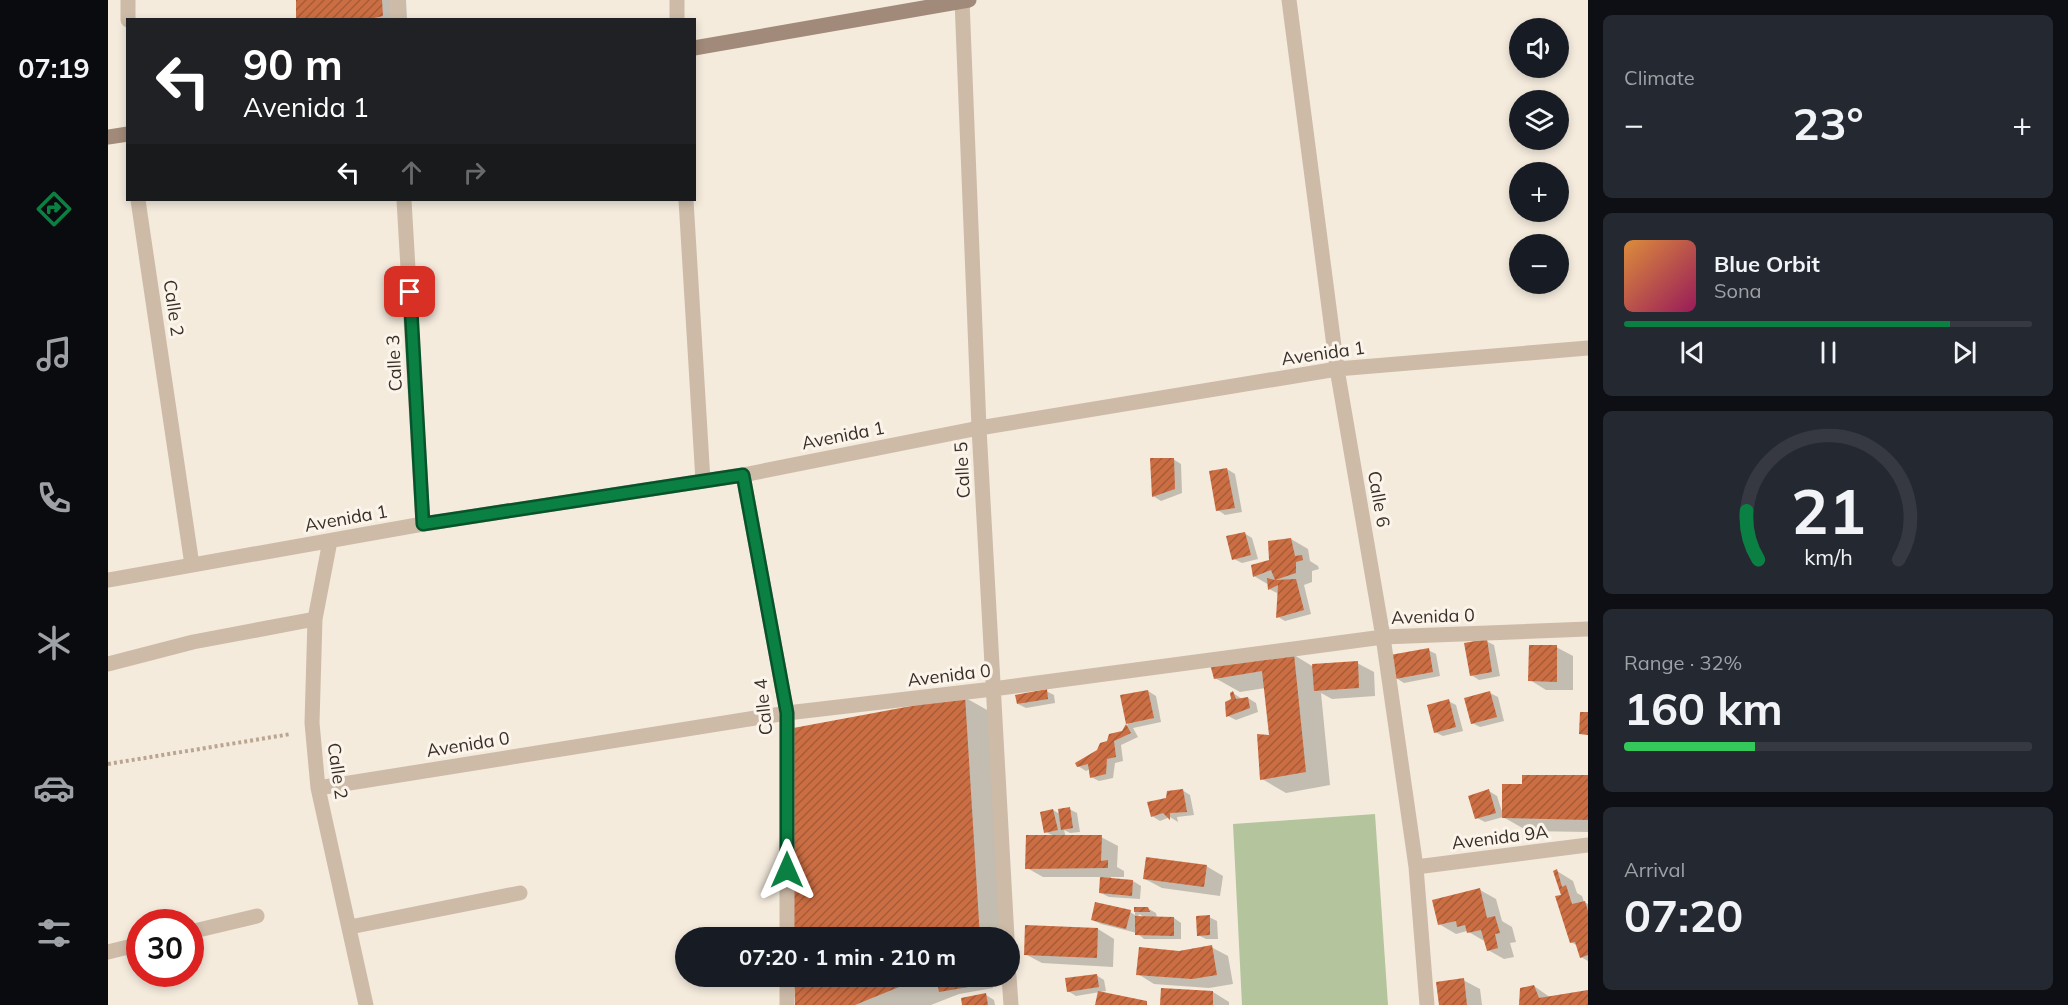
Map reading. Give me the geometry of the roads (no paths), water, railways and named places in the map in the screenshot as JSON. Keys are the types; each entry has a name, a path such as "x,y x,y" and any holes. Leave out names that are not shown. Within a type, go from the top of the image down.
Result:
{"street":[{"path":"128,0 128,18"},
{"path":"397,0 397,18"},
{"path":"677,0 677,18"},
{"path":"696,48 965,0"},
{"name":"Calle 5","path":"965,0 979,428 1006,927"},
{"name":"Calle 6","path":"1289,0 1337,369 1383,637 1416,867 1427,1005"},
{"path":"108,137 126,134"},
{"name":"Calle 2","path":"138,201 192,565"},
{"name":"Calle 3","path":"404,201 423,524"},
{"path":"686,201 703,481"},
{"name":"Avenida 1","path":"108,580 423,524 743,475 979,428 1337,369 1588,348"},
{"name":"Calle 4","path":"743,475 787,713 787,927"},
{"name":"Calle 2","path":"330,541 315,619 312,730 318,788 366,1005"},
{"path":"108,664 193,642 315,619"},
{"name":"Avenida 0","path":"318,788 787,713 993,690 1383,637 1588,629"},
{"name":"Avenida 9A","path":"1416,867 1588,845"},
{"path":"350,927 520,893"},
{"path":"204,929 257,916"},
{"path":"108,952 126,948"},
{"path":"787,987 787,1005"},
{"path":"1010,987 1011,1005"}]}
